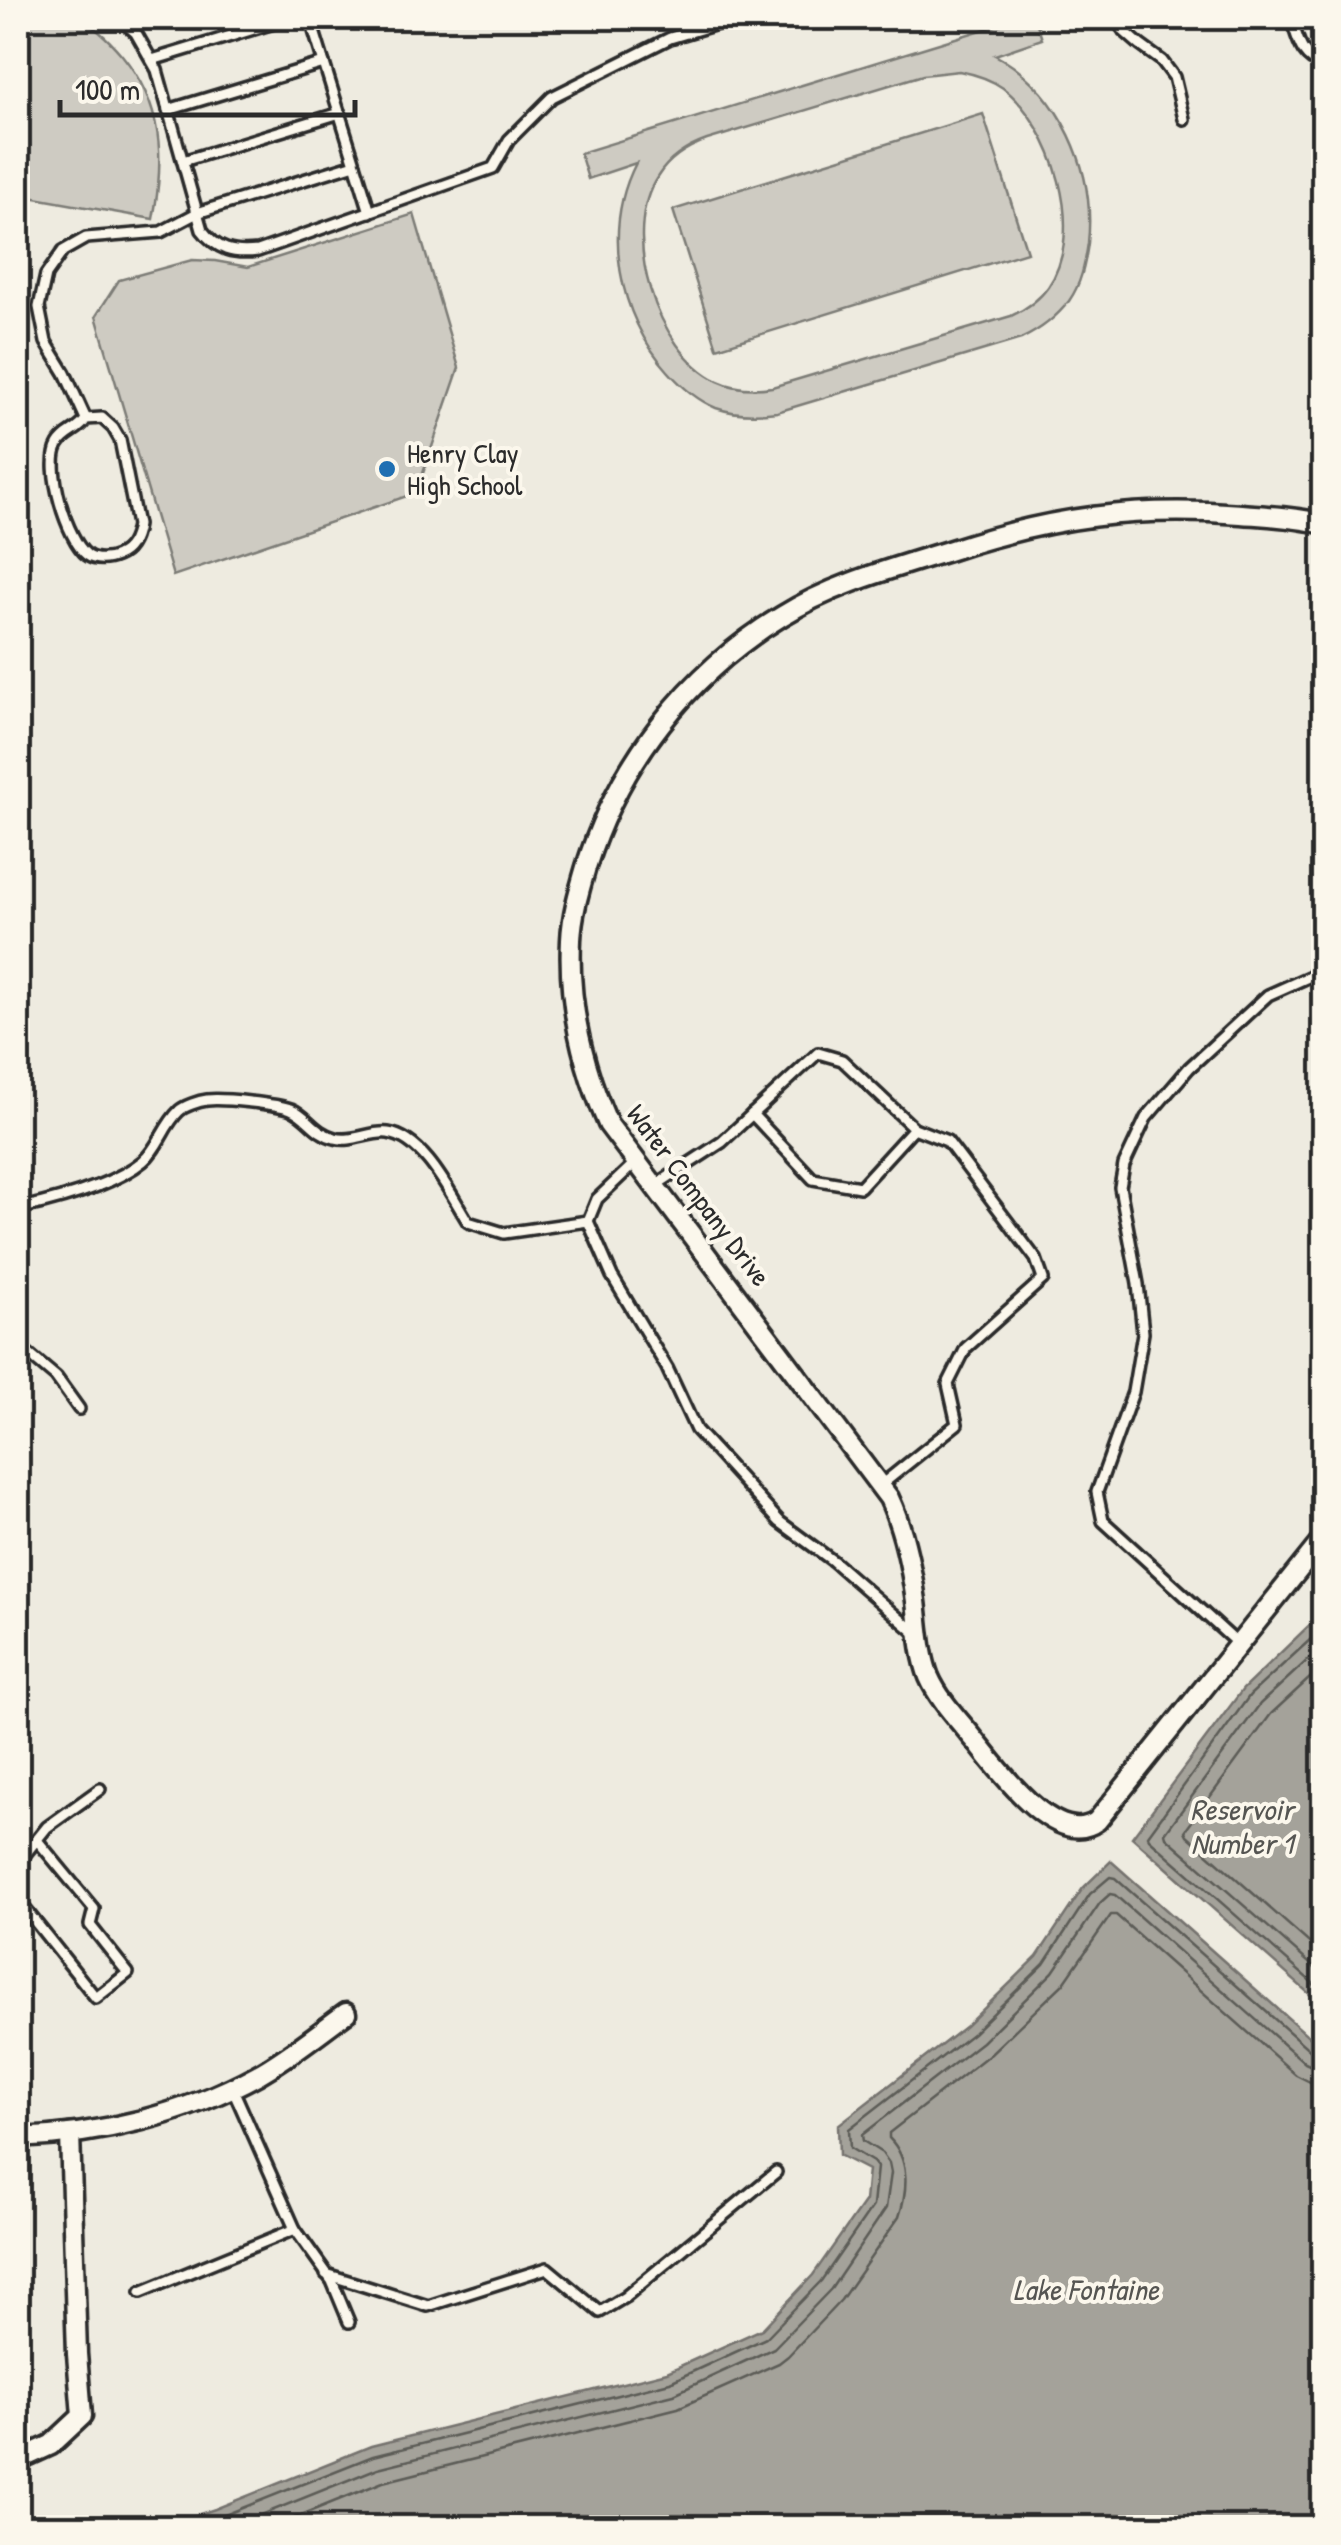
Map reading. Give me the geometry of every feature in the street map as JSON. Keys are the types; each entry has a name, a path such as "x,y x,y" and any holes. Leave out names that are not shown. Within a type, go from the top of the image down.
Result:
{"street":[{"name":"Water Company Drive","path":"1321,522 1198,511 1146,511 1036,525 998,534 830,591 782,616 693,686 654,732 614,794 576,898 571,969 579,1033 608,1124 881,1485 905,1542 920,1637 934,1686 1002,1775 1047,1816 1080,1827 1097,1821 1324,1538"},
{"path":"18,2138 95,2131 150,2118 257,2075 346,2013"},
{"path":"18,2460 52,2445 82,2416 70,2134"}],"lane":[{"path":"119,18 136,33 157,70 202,230 212,242 241,253 258,251 493,168 509,140 552,97 670,38 737,18"},
{"path":"152,60 290,18"},
{"path":"310,18 370,212"},
{"path":"1114,18 1174,77 1184,119"},
{"path":"1291,18 1302,51 1316,64 1324,65"},
{"path":"168,110 324,63"},
{"path":"183,162 340,113"},
{"path":"86,418 46,342 39,307 46,275 63,250 86,238 161,232 197,213 355,164"},
{"path":"86,418 102,418 120,440 137,525 136,538 120,555 96,560 88,556 65,521 55,476 54,455 58,445 86,418"},
{"path":"1239,1644 1103,1522 1097,1492 1133,1392 1143,1333 1120,1187 1124,1166 1146,1118 1189,1068 1268,995 1324,970"},
{"path":"656,1185 722,1142 818,1053 842,1060 914,1128 948,1141 1036,1258 1043,1279 966,1348 948,1384 957,1424 881,1485"},
{"path":"18,1211 63,1199 145,1160 180,1109 208,1100 293,1110 322,1135 343,1140 390,1133 415,1145 468,1222 504,1234 588,1221"},
{"path":"752,1114 814,1179 860,1187 914,1128"},
{"path":"638,1162 597,1199 588,1221 612,1276 667,1368 696,1430 780,1522 920,1637"},
{"path":"18,1345 56,1377 79,1409"},
{"path":"18,1864 47,1827 100,1789"},
{"path":"18,1900 96,1998 128,1973 90,1925 94,1908 37,1840"},
{"path":"232,2086 295,2228 326,2274 349,2322"},
{"path":"326,2274 428,2306 547,2268 600,2312 624,2297 776,2172"},
{"path":"141,2292 295,2228"}],"shaded area":[{"path":"67,17 86,23 113,45 136,74 146,93 157,133 159,175 153,219 18,195 18,18"},
{"path":"1021,18 1035,18 1042,39 995,55 1038,89 1069,135 1086,188 1089,215 1084,266 1077,288 1064,307 1021,339 777,412 731,412 702,401 673,377 637,325 620,271 618,243 626,189 636,163 588,179 580,153","holes":["959,71 1003,88 1037,127 1049,153 1064,209 1064,238 1059,264 1041,296 1011,316 772,387 731,386 696,366 661,318 643,258 642,228 647,200 668,163 707,140 923,75"]},
{"path":"983,114 1027,252 717,348 673,210"},
{"path":"414,214 459,368 419,485 413,494 173,576 96,316 119,280 192,260 248,267"}],"water":[{"name":"Reservoir Number 1","path":"1323,1612 1323,2006 1132,1837 1243,1689"},
{"name":"Lake Fontaine","path":"1111,1861 1323,2049 1323,2527 161,2527 371,2446 667,2372 762,2329 813,2275 865,2201 868,2170 839,2155 838,2125 966,2026 1037,1957 1083,1888"}],"place":[{"name":"Henry Clay High School","path":"387,469"}]}
